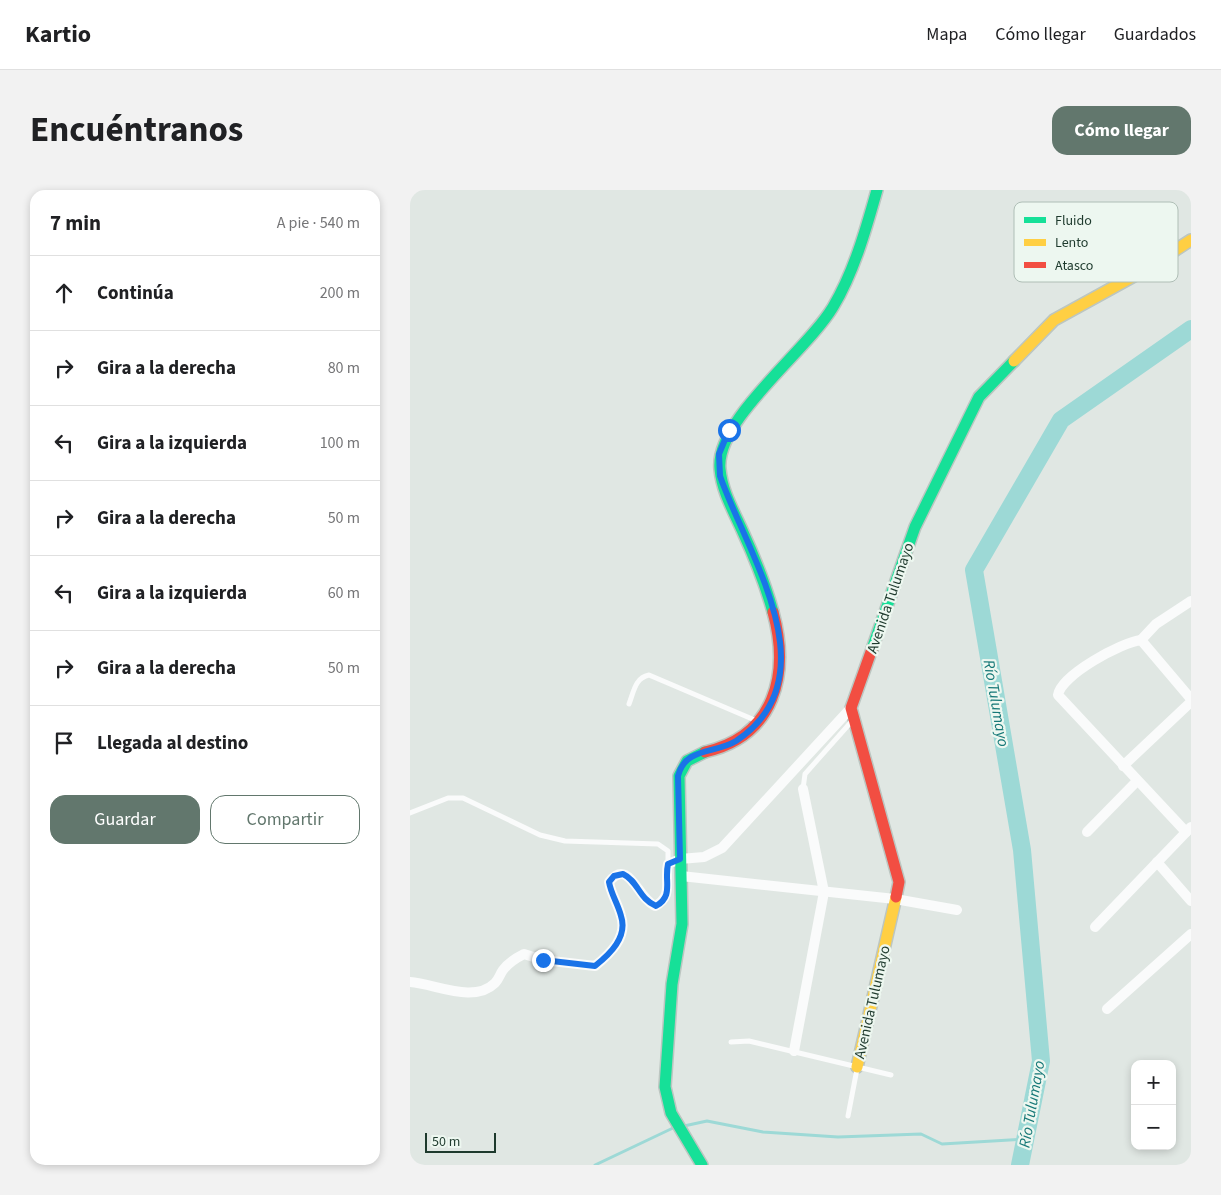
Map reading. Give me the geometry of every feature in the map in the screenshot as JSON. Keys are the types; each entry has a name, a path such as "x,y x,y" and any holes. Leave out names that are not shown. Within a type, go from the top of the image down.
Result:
{"main road":[{"path":"702,1165 671,1113 665,1088 672,984 682,924 678,776 684,761 692,756 729,745 759,722 772,704 777,690 780,659 779,642 770,598 720,476 719,454 729,430 739,416 816,332 835,303 843,288 877,190"},
{"name":"Avenida Tulumayo","path":"1178,248 1191,240"},
{"name":"Avenida Tulumayo","path":"857,1067 899,882 853,713 914,527 979,397 1054,320 1122,282"}],"street":[{"path":"1095,927 1188,830 1137,781 1063,702 1058,695 1059,689 1084,667 1116,649 1141,640 1156,624 1191,601"},
{"path":"1123,766 1191,700 1141,640"},
{"path":"410,982 465,993 486,990 497,981 502,970 513,959 524,954 543,960 595,966 608,956 618,943 622,931 622,917 611,894 609,882 614,876 623,874 630,877 648,903 656,906 667,896 668,887 665,876 668,864 680,859 704,857 722,848 853,713"},
{"path":"1087,832 1137,781"},
{"path":"794,1050 824,892 803,788"},
{"path":"1157,862 1191,901"},
{"path":"681,876 895,899 957,910"},
{"path":"1107,1009 1191,934"}],"lane":[{"path":"629,704 637,682 643,676 649,675 759,722"},
{"path":"803,788 806,774 853,713"},
{"path":"410,813 448,798 463,798 540,835 565,841 658,844 668,851 668,864"},
{"path":"731,1042 749,1041 794,1050 891,1075"},
{"path":"848,1116 857,1067"}],"waterway":[{"name":"Río Tulumayo","path":"1020,1165 1041,1061 1022,850 974,570 1061,420 1191,329"},
{"path":"684,1126 707,1121 763,1132 838,1137 921,1134 942,1144 1025,1139"},
{"path":"595,1165 673,1128"}],"traffic: fast":[{"path":"773,612 759,570 723,485 720,469 722,450 732,429 746,408 820,325 833,307 853,265 877,190"},
{"path":"872,649 915,527 979,397 1014,361"},
{"path":"702,1165 671,1113 665,1087 672,984 682,924 679,776 687,761 705,752"}],"traffic: slow":[{"path":"1178,248 1191,240"},
{"path":"1014,361 1054,320 1123,282"},
{"path":"857,1067 896,897"}],"traffic: jam":[{"path":"705,752 729,744 748,732 762,717 772,699 777,679 779,658 778,635 773,612"},
{"path":"872,649 851,708 899,882 896,897"}],"route":[{"path":"543,960 595,966 608,956 618,943 622,931 622,917 611,894 609,882 614,876 623,874 630,877 639,894 648,903 656,906 662,902 667,896 668,887 665,876 668,864 680,859 678,776 680,768 684,761 692,756 729,745 755,727 772,704 777,690 780,675 779,642 770,598 720,476 719,454 729,430"}]}
